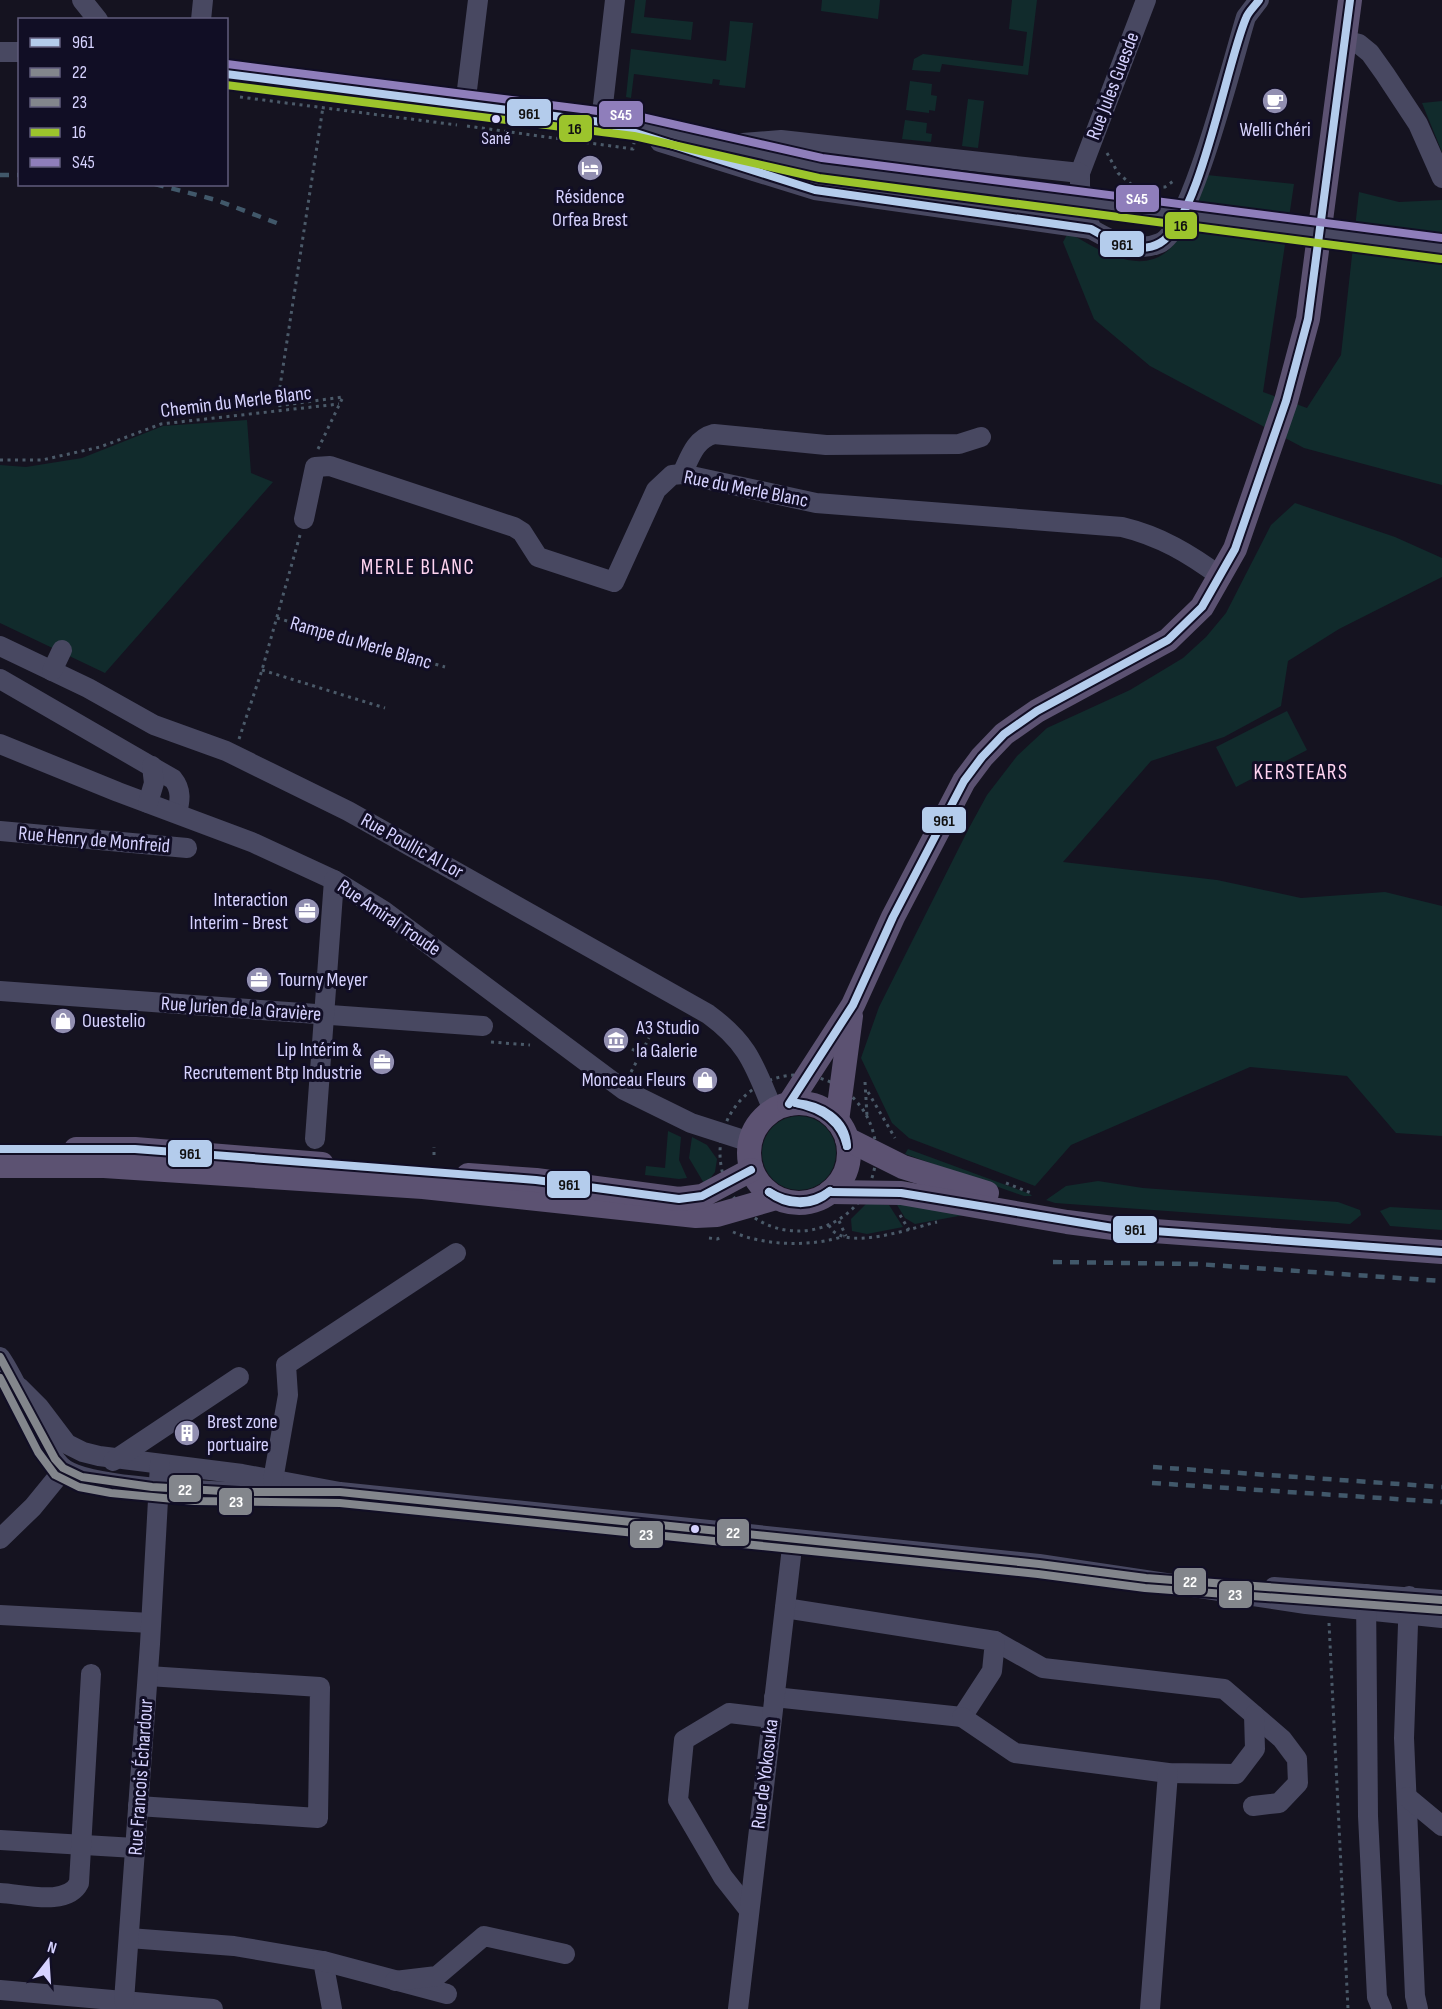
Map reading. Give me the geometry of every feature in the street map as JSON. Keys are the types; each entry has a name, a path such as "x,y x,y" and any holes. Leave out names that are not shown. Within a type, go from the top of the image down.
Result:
{"main road":[{"path":"853,1005 842,1130 848,1162 842,1179 830,1192 808,1203 776,1198 765,1191 751,1170 750,1142 758,1124 781,1107 853,1005 893,917 959,791 982,757 1004,734 1037,711 1168,640 1197,613 1221,577 1248,517 1286,401 1308,319 1350,0"},
{"path":"781,1107 818,1107 842,1130 903,1167 972,1190 1070,1213 1442,1242"},
{"path":"0,1149 135,1149 536,1180 679,1199 702,1196 751,1170"},
{"path":"0,1166 104,1166 423,1187 696,1216 717,1215 776,1198"},
{"path":"830,1192 901,1193 1113,1228 1442,1252"}],"street":[{"path":"82,0 96,18"},
{"path":"201,18 203,0"},
{"path":"465,106 478,0"},
{"path":"601,122 615,0"},
{"name":"Rue Jules Guesde","path":"1080,172 1146,0"},
{"path":"601,122 771,178 815,190 1091,229 1113,242 1137,248 1161,243 1171,234 1192,193 1246,17 1259,0"},
{"path":"1343,40 1359,44 1370,53 1418,124 1442,178"},
{"path":"0,52 18,52"},
{"path":"228,74 601,122 722,144 1080,172 1082,197 1091,229"},
{"path":"771,178 779,149"},
{"path":"779,149 820,168 1442,249"},
{"path":"682,474 698,442 703,437 714,434 826,445 959,444 981,437"},
{"name":"Rue du Merle Blanc","path":"315,467 330,466 514,527 522,532 538,557 614,582 656,490 672,476 682,474 816,503 1122,527 1143,532 1181,549 1221,577"},
{"path":"304,519 315,467"},
{"name":"Rue Poullic Al Lor","path":"0,646 52,670 154,725 226,751 348,811 708,1014 731,1031 743,1044 781,1107"},
{"path":"52,670 62,650"},
{"path":"0,679 152,766 178,785 180,802 177,813"},
{"name":"Rue Amiral Troude","path":"0,744 254,843 334,880 384,911 624,1090 691,1123 750,1142"},
{"path":"148,803 154,783 152,766"},
{"name":"Rue Henry de Monfreid","path":"0,831 187,848"},
{"path":"315,1139 334,880"},
{"name":"Rue Jurien de la Gravière","path":"0,991 483,1026"},
{"path":"273,1480 288,1395 286,1365 456,1253"},
{"path":"7,1373 50,1451 64,1469 89,1478 161,1487 242,1492 340,1492"},
{"path":"7,1373 39,1407 67,1444 82,1452 117,1459 273,1480 340,1492 1366,1602 1408,1605 1442,1600"},
{"path":"89,1478 239,1377"},
{"name":"Rue Francois Échardour","path":"124,2001 161,1487 160,1464"},
{"path":"0,1539 33,1508 64,1469"},
{"name":"Rue de Yokosuka","path":"738,2009 793,1539"},
{"path":"1146,1578 1306,1604 1366,1602"},
{"path":"1366,1602 1368,1816 1377,1997 1382,2009"},
{"path":"1408,1605 1442,1618"},
{"path":"1408,1605 1404,1738 1415,1996 1418,2009"},
{"path":"785,1608 995,1641 1043,1668 1224,1689 1282,1739 1297,1759 1298,1783 1279,1803 1253,1806"},
{"path":"0,1615 151,1623"},
{"path":"962,1717 992,1671 995,1641"},
{"path":"0,1893 60,1897 75,1890 79,1883 91,1674"},
{"path":"138,1806 318,1818 320,1688 148,1676"},
{"path":"774,1697 962,1717 1015,1753 1168,1773 1236,1774 1255,1749 1254,1715"},
{"path":"749,1911 723,1877 678,1800 684,1740 729,1713 771,1718"},
{"path":"1150,2009 1168,1773"},
{"path":"1407,1797 1442,1826"},
{"path":"0,1840 82,1843 135,1848"},
{"path":"395,1981 437,1976 484,1936 565,1954"},
{"path":"129,1938 234,1946 323,1961 447,1994"},
{"path":"323,1961 332,2009"},
{"path":"0,1990 213,2009"}],"path":[{"path":"235,96 633,149 635,134"},
{"path":"323,107 277,406 340,396 343,397 339,404"},
{"path":"1094,135 1118,173 1132,186 1165,187 1181,176 1200,168"},
{"name":"Chemin du Merle Blanc","path":"0,460 42,460 100,447 161,424 339,404"},
{"name":"Chemin du Merle Blanc","path":"315,467 316,451 339,404"},
{"name":"Rampe du Merle Blanc","path":"226,751 228,745 236,749 262,670 304,519"},
{"name":"Rampe du Merle Blanc","path":"277,618 445,667"},
{"path":"262,670 385,708"},
{"path":"483,1026 490,1042 540,1045"},
{"path":"631,1072 649,1038"},
{"path":"632,1049 640,1054"},
{"path":"864,1080 889,1132 897,1140"},
{"path":"867,1090 867,1116"},
{"path":"434,1147 434,1155"},
{"path":"839,1220 846,1236"},
{"path":"829,1225 837,1234 846,1236"},
{"path":"732,1232 759,1239 785,1242 831,1241 846,1236"},
{"path":"1306,1604 1329,1619 1348,2009"}],"green space":[{"path":"635,0 646,0 644,17 693,22 691,40 631,33"},
{"path":"822,0 880,0 878,19 821,11"},
{"path":"1012,0 1037,0 1028,75 942,64 940,72 912,70 914,59 923,54 1023,66 1027,32 1009,29"},
{"path":"730,21 753,23 745,88 719,85 720,80 713,79 712,84 634,74 631,98 626,97 631,49 726,61"},
{"path":"910,81 932,84 931,95 937,96 935,111 929,110 929,113 906,110"},
{"path":"968,99 984,101 978,148 962,146"},
{"path":"1442,101 1442,152 1422,103"},
{"path":"905,120 927,123 926,133 932,134 931,142 902,139"},
{"path":"1207,175 1294,184 1263,392 1307,408 1341,355 1359,192 1399,202 1442,200 1442,485 1304,448 1150,366 1094,319 1063,242 1068,233 1114,256 1135,261 1152,259 1166,252 1177,241"},
{"path":"247,420 251,473 273,482 105,673 0,623 0,465 26,467 82,458 163,426"},
{"path":"1295,503 1395,537 1442,558 1442,577 1339,629 1288,661 1281,706 1224,737 1151,761 1063,862 1217,880 1301,898 1385,892 1442,906 1442,1136 1396,1133 1347,1076 1250,1067 1071,1145 1035,1186 909,1138 892,1123 861,1058 879,1007 987,795 1017,756 1047,728 1130,690 1183,658 1206,637 1226,613 1271,525"},
{"path":"1287,711 1307,750 1236,787 1216,747"},
{"path":"799,1116 820,1122 830,1132 836,1153 830,1174 820,1184 799,1190 778,1184 768,1174 762,1153 768,1132 778,1122"},
{"path":"668,1131 681,1137 679,1160 687,1178 645,1175 646,1166 665,1168"},
{"path":"692,1137 707,1145 717,1159 715,1172 705,1185 689,1158"},
{"path":"908,1149 1032,1196 1024,1196 905,1154"},
{"path":"1098,1181 1143,1188 1338,1202 1360,1210 1361,1215 1350,1224 1055,1203 1046,1200 1066,1186"},
{"path":"894,1200 964,1215 915,1224 905,1218"},
{"path":"867,1203 889,1205 903,1227 867,1234 852,1231 851,1219"},
{"path":"1390,1207 1442,1210 1442,1230 1390,1226 1380,1211"}],"railway":[{"path":"0,175 18,175"},
{"path":"163,186 216,200 282,225"},
{"path":"1053,1262 1197,1264 1442,1281"},
{"path":"1153,1467 1442,1487"},
{"path":"1152,1483 1442,1502"}],"transit line":[{"name":"961","path":"228,74 601,122 815,190 1091,229 1124,245 1143,248 1160,243 1174,228 1188,204 1211,139 1238,40 1247,16 1259,0"},
{"name":"961","path":"789,1104 853,1005 893,917 964,781 982,757 1004,734 1037,711 1168,640 1202,607 1235,549 1286,401 1308,319 1350,0"},
{"name":"S45","path":"228,64 637,116 822,158 1442,238"},
{"name":"16","path":"228,85 634,136 819,178 1441,259"},
{"name":"961","path":"796,1103 813,1108 835,1122 847,1146"},
{"name":"961","path":"796,1103 814,1107 830,1115 842,1128 847,1146"},
{"name":"961","path":"0,1149 135,1149 536,1180 679,1199 702,1196 751,1170"},
{"name":"961","path":"769,1192 792,1201 807,1201 830,1191"},
{"name":"961","path":"769,1192 784,1200 800,1203 815,1200 830,1191"},
{"name":"961","path":"830,1192 901,1193 1113,1228 1442,1252"},
{"name":"22","path":"0,1357 55,1459 63,1468 82,1477 152,1487 240,1492 340,1492 1039,1564 1146,1578 1442,1600"},
{"name":"23","path":"0,1378 38,1452 55,1475 79,1487 111,1493 195,1501 340,1503 1038,1574 1145,1588 1441,1610"}],"place":[{"name":"Welli Chéri","path":"1275,101"},
{"name":"Sané","path":"496,119"},
{"name":"Résidence Orfea Brest","path":"590,168"},
{"name":"Interaction Interim - Brest","path":"307,911"},
{"name":"Tourny Meyer","path":"259,980"},
{"name":"Ouestelio","path":"63,1021"},
{"name":"A3 Studio la Galerie","path":"616,1040"},
{"name":"Lip Intérim & Recrutement Btp Industrie","path":"382,1062"},
{"name":"Monceau Fleurs","path":"705,1080"},
{"name":"Brest zone portuaire","path":"187,1433"}],"district":[{"name":"MERLE BLANC","path":"418,567"},
{"name":"KERSTEARS","path":"1301,772"}]}
